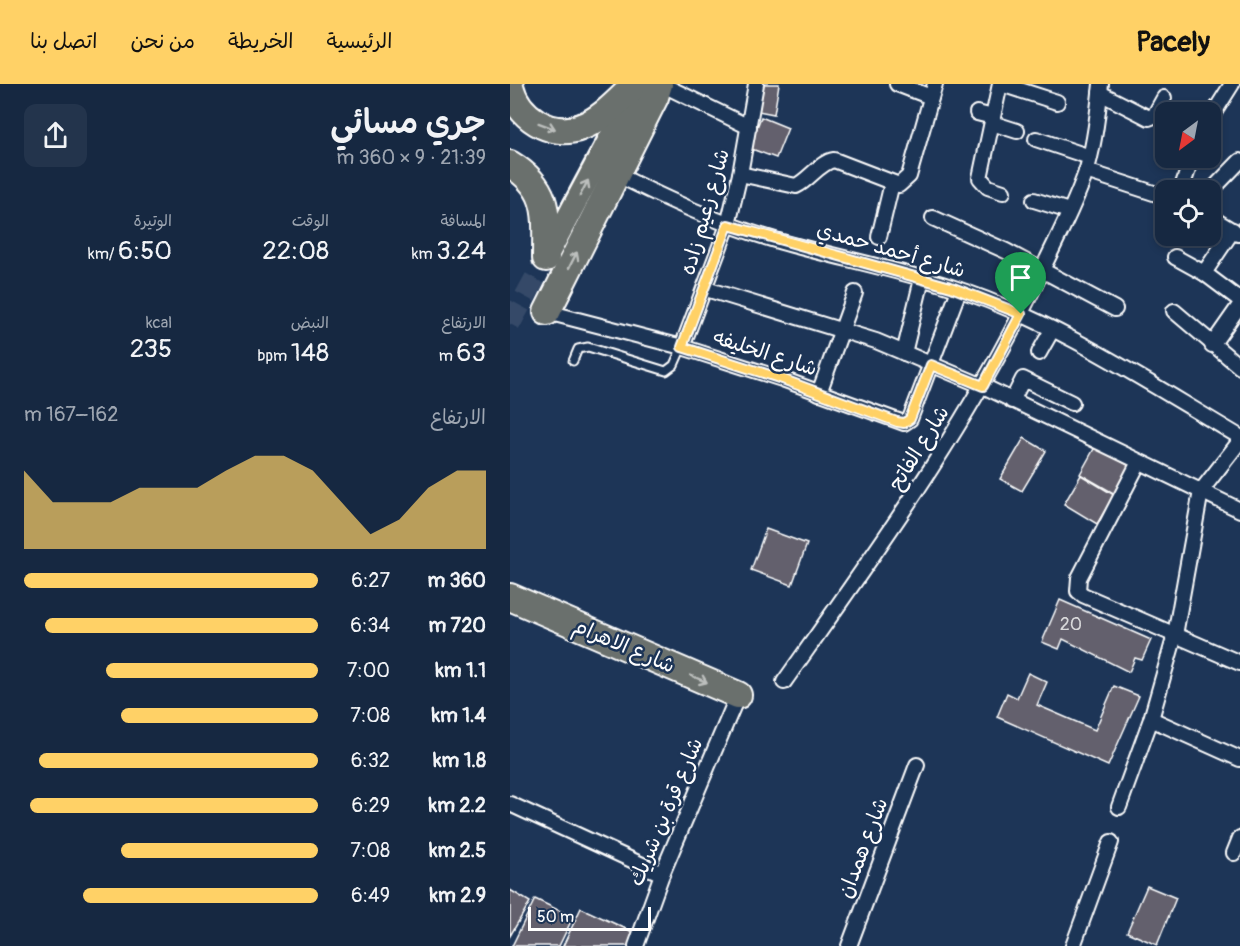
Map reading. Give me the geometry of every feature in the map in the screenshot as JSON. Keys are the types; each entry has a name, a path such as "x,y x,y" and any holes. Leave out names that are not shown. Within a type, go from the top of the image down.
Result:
{"highway":[{"path":"510,86 513,98 530,119 554,130 580,128 603,114 638,84"},
{"path":"547,312 660,84"},
{"path":"510,164 527,174 540,191 546,211 546,258"},
{"name":"شارع الاهرام","path":"510,597 738,695"}],"main road":[{"path":"546,258 638,84"}],"street":[{"path":"660,84 749,127"},
{"name":"شارع زعيم زاده","path":"682,347 706,289 728,225 740,174 756,84"},
{"path":"740,174 796,186 804,182 828,160 834,160 892,183 899,185 904,183 909,176 933,91 897,84"},
{"path":"1003,192 988,187 980,178 1000,84 1057,102"},
{"path":"1221,102 1232,84"},
{"path":"1101,88 1149,118 1154,116 1164,98"},
{"name":"شارع الفاتح","path":"784,682 924,481 983,386 1021,314 1086,171 1101,88"},
{"path":"977,113 1017,131"},
{"path":"1036,139 1090,156"},
{"path":"1221,181 1240,161"},
{"path":"1086,171 1155,193"},
{"name":"شارع أحمد حمدي","path":"616,174 668,200 728,225 959,290 1021,314 1240,439"},
{"path":"879,237 892,183"},
{"path":"1034,200 1069,211"},
{"path":"933,218 1042,270 1115,309"},
{"path":"1204,273 1236,232 1221,223"},
{"path":"1175,257 1204,273 1240,300"},
{"path":"904,353 922,279"},
{"path":"706,289 842,330 904,353 983,386 1240,510"},
{"path":"931,365 959,290"},
{"path":"819,393 855,293"},
{"path":"1212,345 1240,305"},
{"path":"1174,311 1240,367"},
{"name":"شارع الخليفه","path":"547,312 682,347 904,423 910,419 931,365"},
{"path":"1039,353 1052,330"},
{"path":"1012,400 1023,379 1072,403"},
{"path":"1119,807 1151,719 1175,635 1201,491 1240,439"},
{"path":"1139,462 1076,584 1083,595 1240,663"},
{"name":"شارع قرة بن شريك","path":"636,946 662,874 738,695"},
{"path":"1151,719 1240,759"},
{"name":"شارع همدان","path":"849,946 917,765"},
{"path":"510,804 662,874"},
{"path":"1234,853 1240,838"},
{"path":"1073,946 1111,843"}],"lane":[{"path":"573,361 578,349 588,347 666,371 674,365 682,347"}],"building":[{"path":"763,84 779,84 774,114 758,111"},
{"path":"761,117 788,128 776,158 749,148"},
{"path":"1024,438 1046,451 1022,491 1000,479"},
{"path":"1095,447 1130,466 1115,494 1080,474"},
{"path":"1081,475 1114,495 1097,524 1064,504"},
{"path":"766,529 807,544 792,585 751,570"},
{"path":"1060,600 1151,640 1142,660 1135,658 1129,672 1063,639 1059,649 1042,642"},
{"path":"1028,673 1047,682 1037,705 1095,730 1114,686 1139,696 1108,766 997,717 1007,693 1017,698"},
{"path":"1147,886 1176,898 1157,945 1127,932"},
{"path":"510,890 530,902 510,936"},
{"path":"535,899 573,917 559,946 512,946"},
{"path":"581,908 637,934 632,946 563,946"}],"tunnel":[{"path":"510,324 546,258"}],"route":[{"path":"728,225 775,240 951,287 1021,314 983,386 931,365 910,419 904,423 782,379 682,347 706,289 728,225"}]}
